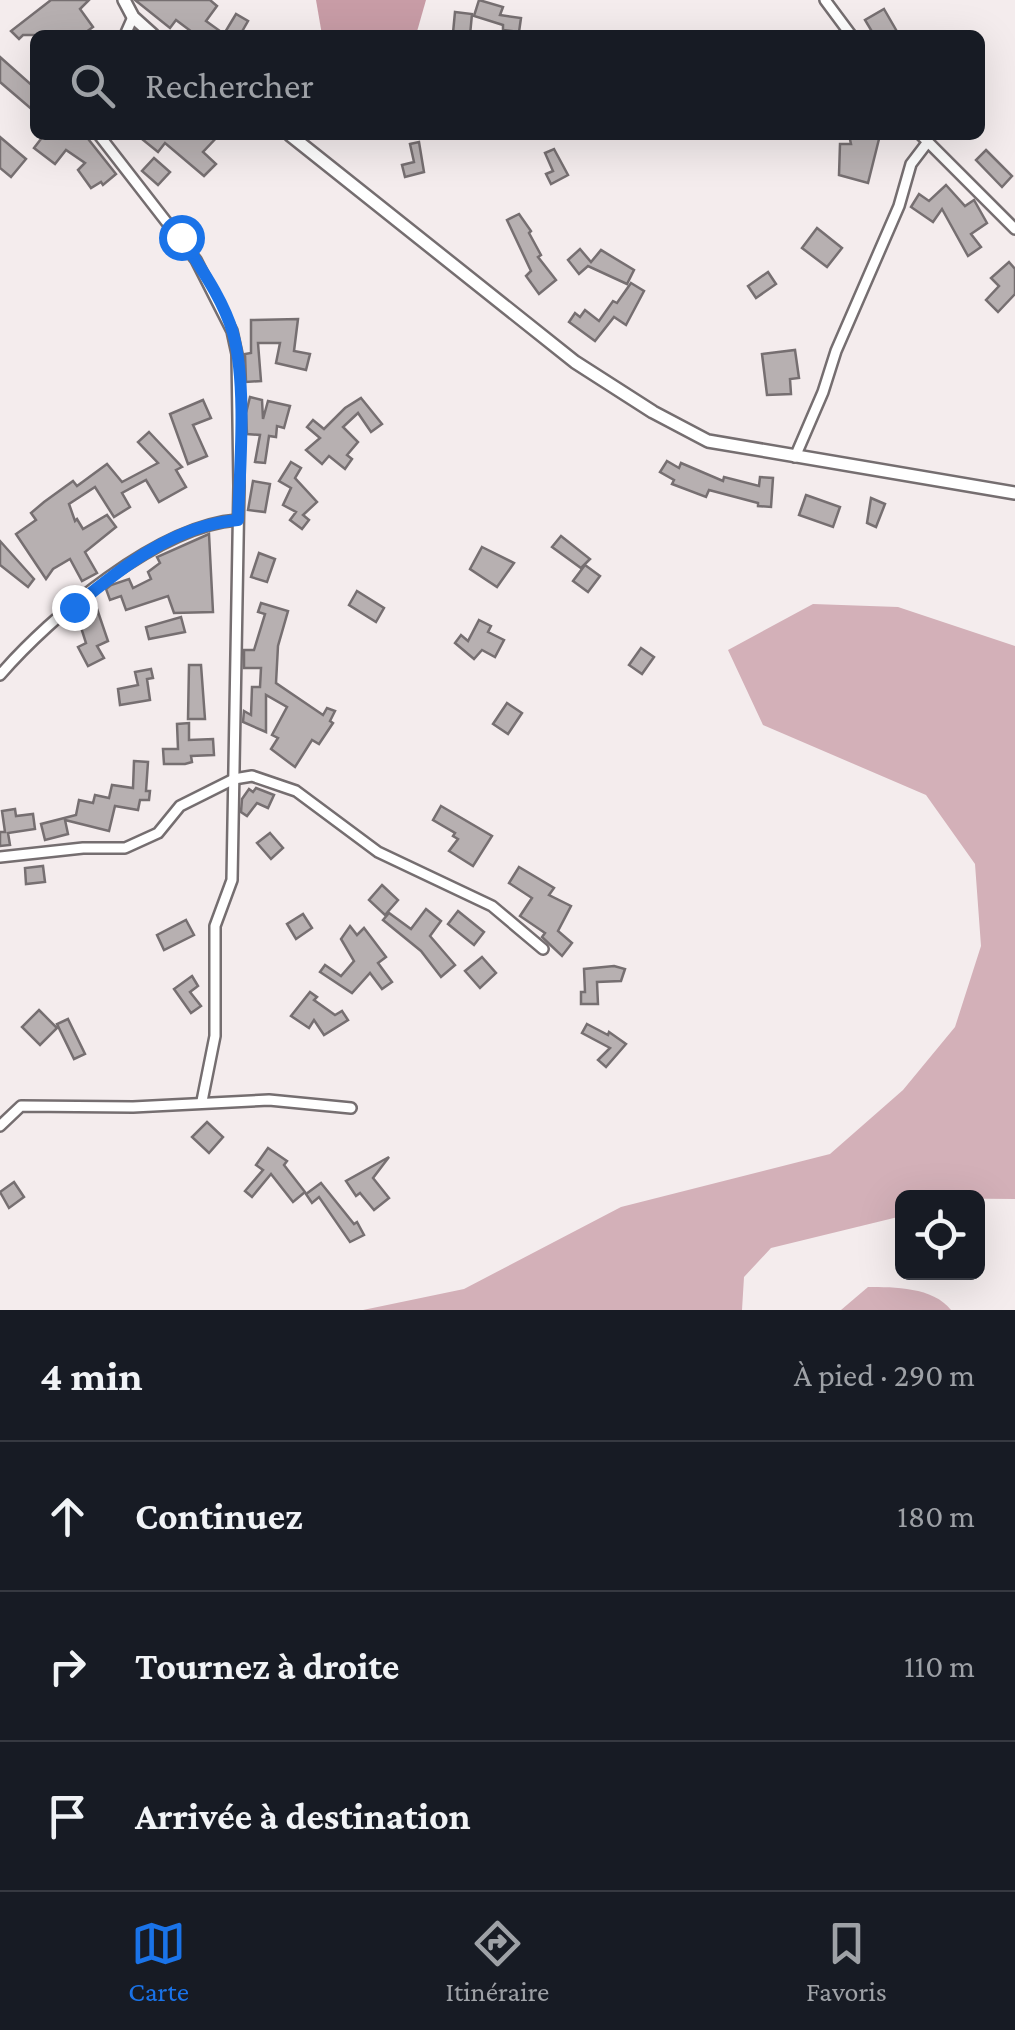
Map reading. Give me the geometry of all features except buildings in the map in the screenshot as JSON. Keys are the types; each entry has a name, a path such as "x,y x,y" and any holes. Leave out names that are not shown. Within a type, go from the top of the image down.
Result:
{"street":[{"path":"124,0 133,17 147,30"},
{"path":"824,0 848,30"},
{"path":"127,30 133,17"},
{"path":"103,140 181,237 209,281 232,331 239,381 232,880 216,926 215,1036 202,1101"},
{"path":"296,140 574,362 652,412 708,441 1015,493"},
{"path":"794,456 923,140"},
{"path":"925,140 1015,229"},
{"path":"0,675 30,642 158,545 197,528 238,520"},
{"path":"0,857 83,848 125,848 158,833 180,806 234,779 252,776 296,791 378,852 492,906 543,949"},
{"path":"0,1126 21,1106 133,1108 269,1100 352,1108"}],"shaded area":[{"path":"316,0 426,0 417,30 321,30"},
{"path":"813,604 898,607 1015,646 1015,1199 985,1199 985,1190 895,1190 895,1218 771,1248 744,1277 742,1310 363,1310 464,1289 621,1207 830,1154 903,1090 955,1027 981,946 975,864 926,795 763,725 728,650"},
{"path":"868,1287 924,1293 951,1310 841,1310"}],"route":[{"path":"74,607 158,545 197,528 238,520 239,381 232,331 209,281 181,237"}]}
